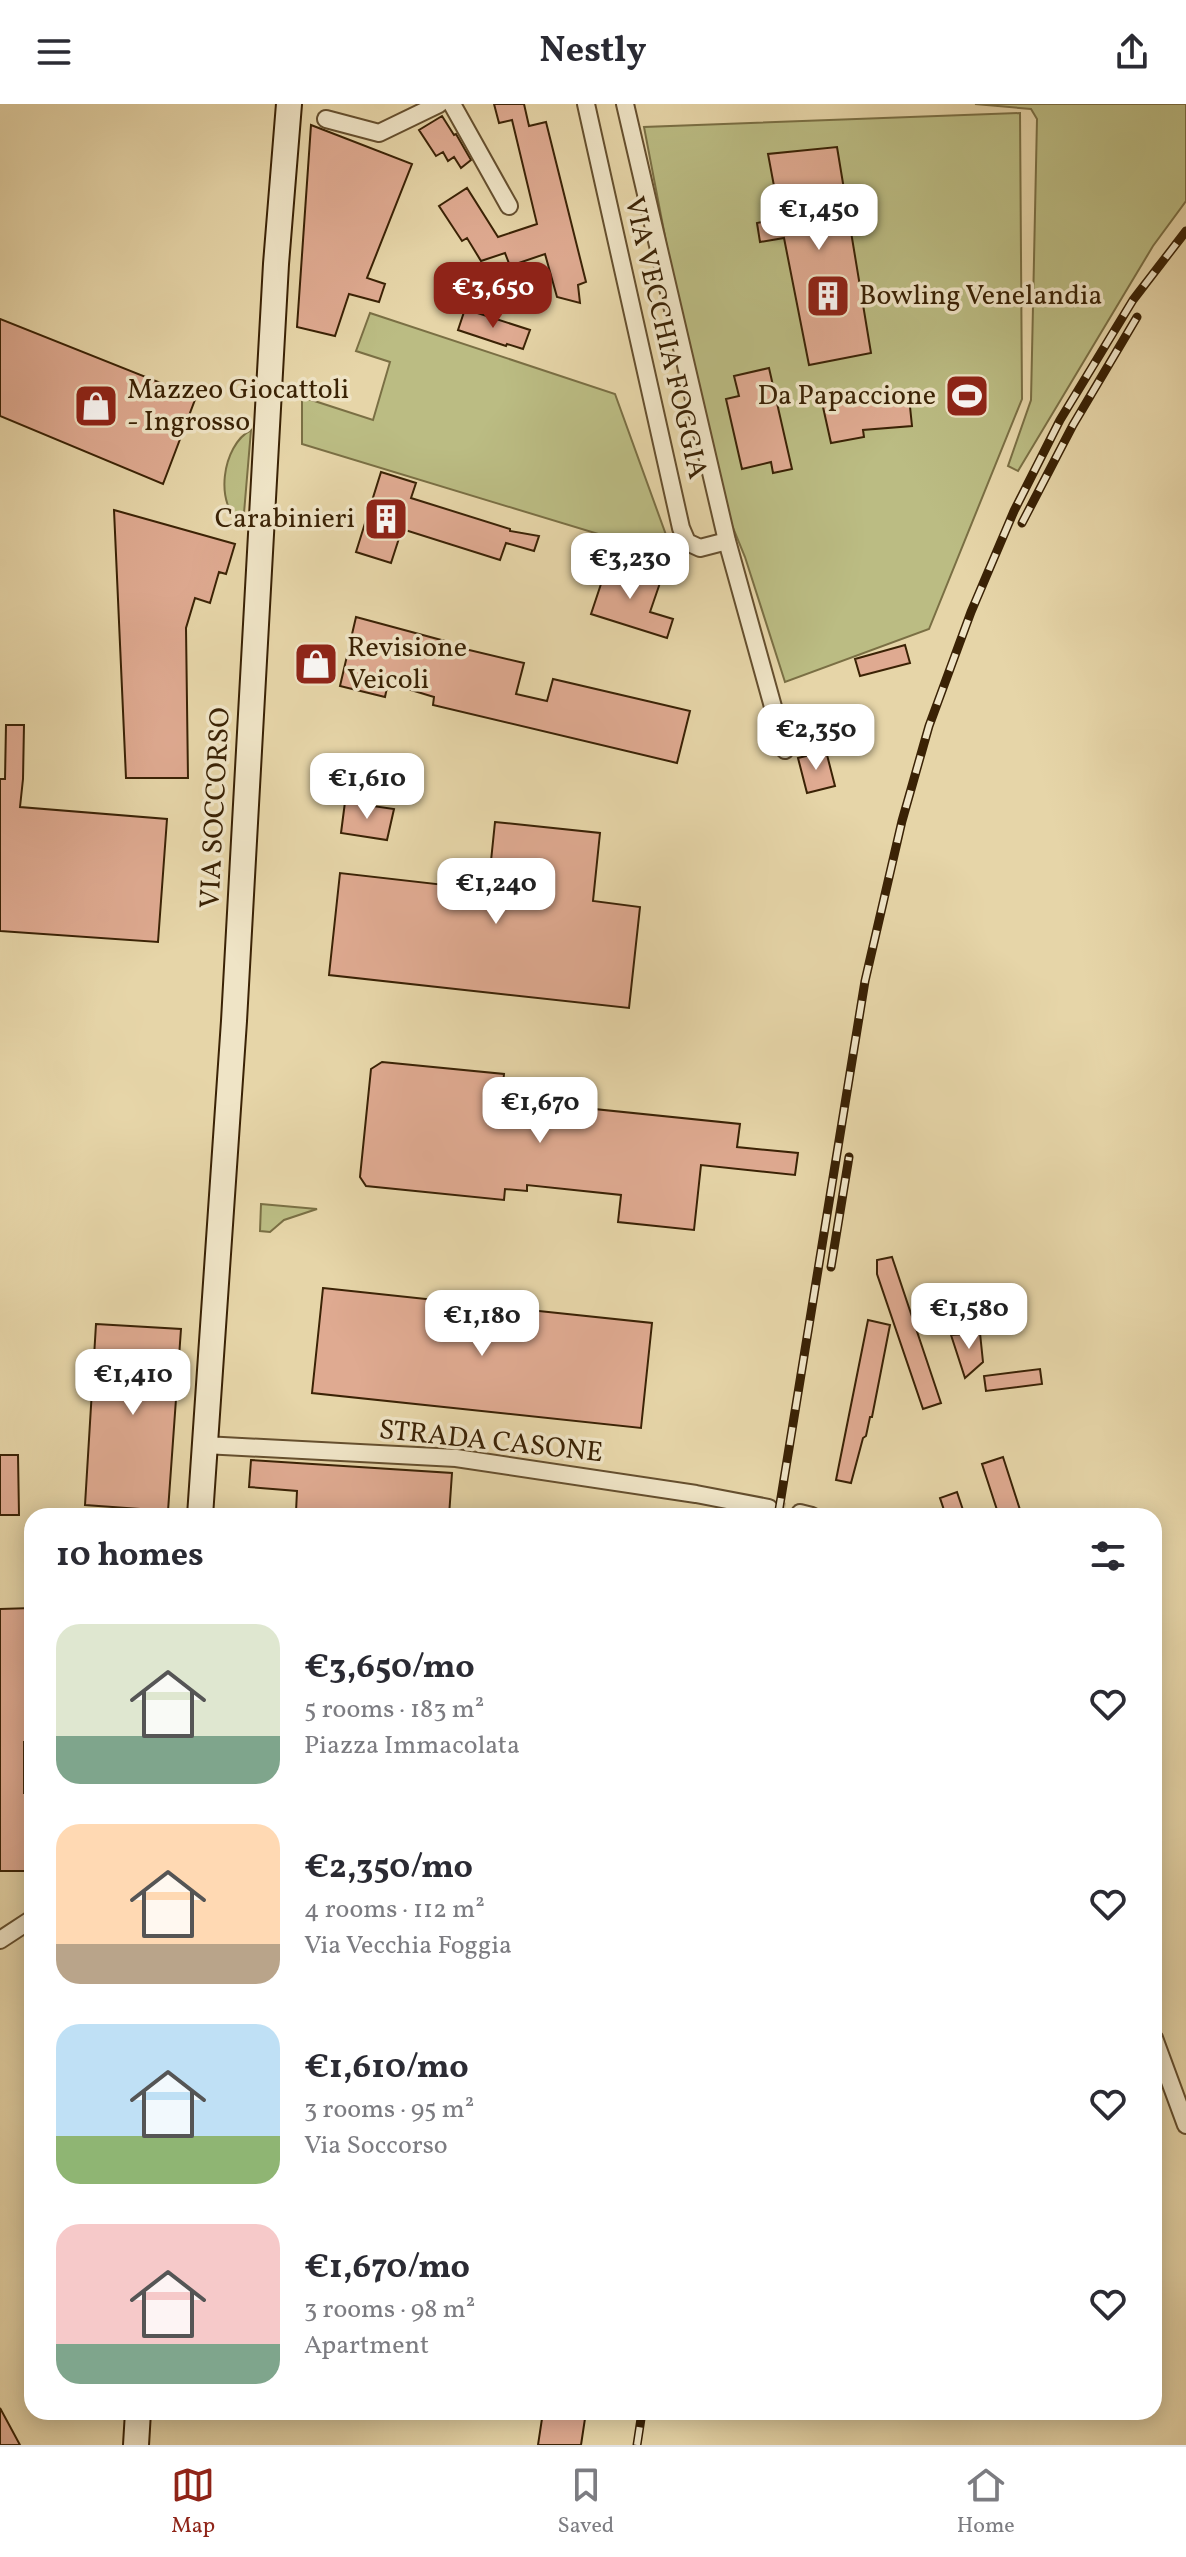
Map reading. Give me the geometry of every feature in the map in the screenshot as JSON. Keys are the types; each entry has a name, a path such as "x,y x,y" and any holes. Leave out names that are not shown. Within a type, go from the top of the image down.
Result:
{"main road":[{"name":"VIA SOCCORSO","path":"200,1508 235,1006 275,279 289,104"},
{"path":"136,2445 138,2420"}],"street":[{"path":"326,119 379,133 439,104"},
{"path":"452,104 509,206"},
{"name":"VIA VECCHIA FOGGIA","path":"586,104 681,528 687,542 700,548 727,541"},
{"name":"VIA VECCHIA FOGGIA","path":"625,104 727,541 785,750"},
{"name":"STRADA CASONE","path":"204,1445 456,1458 769,1508"},
{"path":"0,1940 24,1924"},
{"path":"1162,2060 1186,2125"}],"green space":[{"path":"975,104 1186,104 1186,201 1153,246 1018,471 1008,466 1031,400 1037,119 1031,109"},
{"name":"Da Papaccione","path":"1020,113 1022,399 929,629 785,682 731,523 691,372 644,127"},
{"path":"370,313 615,394 674,557 302,444 302,397 373,420 390,362 356,351"},
{"path":"251,430 243,525 228,504 225,476 233,448"},
{"path":"261,1204 317,1209 284,1220 270,1232 260,1231"}],"building":[{"path":"494,104 524,104 529,126 546,122 586,282 578,285 580,303 557,297 545,254 510,266 505,253 481,261 467,238 462,241 439,206 467,188 498,237 537,224 512,120 499,123"},
{"path":"442,116 471,160 461,168 454,157 448,161 443,152 436,156 419,130"},
{"path":"311,125 412,164 367,278 385,284 379,302 349,294 335,336 297,327"},
{"name":"Bowling Venelandia","path":"837,147 871,353 809,365 784,238 760,242 757,223 780,218 768,154"},
{"path":"465,309 530,330 523,349 458,330"},
{"name":"Mazzeo Giocattoli - Ingrosso","path":"0,319 196,397 163,484 0,416"},
{"path":"769,368 792,469 773,473 771,462 742,469 726,399 739,396 734,376"},
{"path":"854,391 856,401 909,397 912,426 863,430 864,437 831,443 821,398"},
{"path":"381,472 416,483 411,498 510,531 539,536 534,551 506,543 500,560 402,529 391,563 356,552"},
{"path":"114,510 235,544 226,574 219,572 210,603 195,598 186,628 188,778 126,778"},
{"path":"608,563 661,580 650,612 673,619 667,638 591,614"},
{"path":"356,617 445,641 444,644 524,663 516,694 547,701 553,679 690,711 677,763 433,705 434,697 388,683 385,697 340,686"},
{"path":"905,645 910,663 860,676 855,659"},
{"path":"6,725 24,725 20,807 167,819 158,942 0,931 0,779 5,779"},
{"path":"826,751 835,786 807,793 798,758"},
{"path":"345,802 394,809 387,840 341,833"},
{"path":"495,822 600,833 593,901 640,907 629,1008 329,975 340,873 488,890"},
{"path":"382,1062 504,1074 503,1084 537,1088 536,1103 740,1124 737,1147 798,1153 795,1175 701,1165 694,1230 618,1222 621,1195 527,1185 527,1191 505,1189 504,1200 366,1186 360,1177 371,1069"},
{"path":"892,1257 941,1403 923,1409 877,1274 877,1260"},
{"path":"323,1288 652,1323 641,1428 312,1393"},
{"path":"868,1320 890,1325 872,1417 851,1483 836,1480"},
{"path":"96,1324 181,1329 168,1508 85,1505"},
{"path":"980,1333 983,1362 965,1378 951,1335"},
{"path":"1040,1369 1042,1384 986,1391 984,1376"},
{"path":"0,1455 18,1455 19,1515 0,1515"},
{"path":"1003,1457 1019,1508 996,1508 982,1464"},
{"path":"251,1460 452,1473 450,1508 296,1508 297,1491 249,1487"},
{"path":"957,1492 962,1508 943,1508 940,1498"},
{"path":"24,1608 24,1871 0,1871 0,1609"},
{"path":"0,2408 20,2445 0,2445"},
{"path":"542,2420 585,2420 581,2445 538,2445"}],"railway":[{"path":"779,1508 865,981 902,821 929,726 971,612 1014,511 1060,420 1133,300 1186,231"},
{"path":"1022,523 1073,425 1137,317"},
{"path":"831,1267 849,1157"},
{"path":"637,2445 641,2420"}],"place":[{"name":"Bowling Venelandia","path":"828,296"},
{"name":"Da Papaccione","path":"967,396"},
{"name":"Mazzeo Giocattoli - Ingrosso","path":"96,406"},
{"name":"Carabinieri","path":"386,519"},
{"name":"Revisione Veicoli","path":"316,664"}]}
